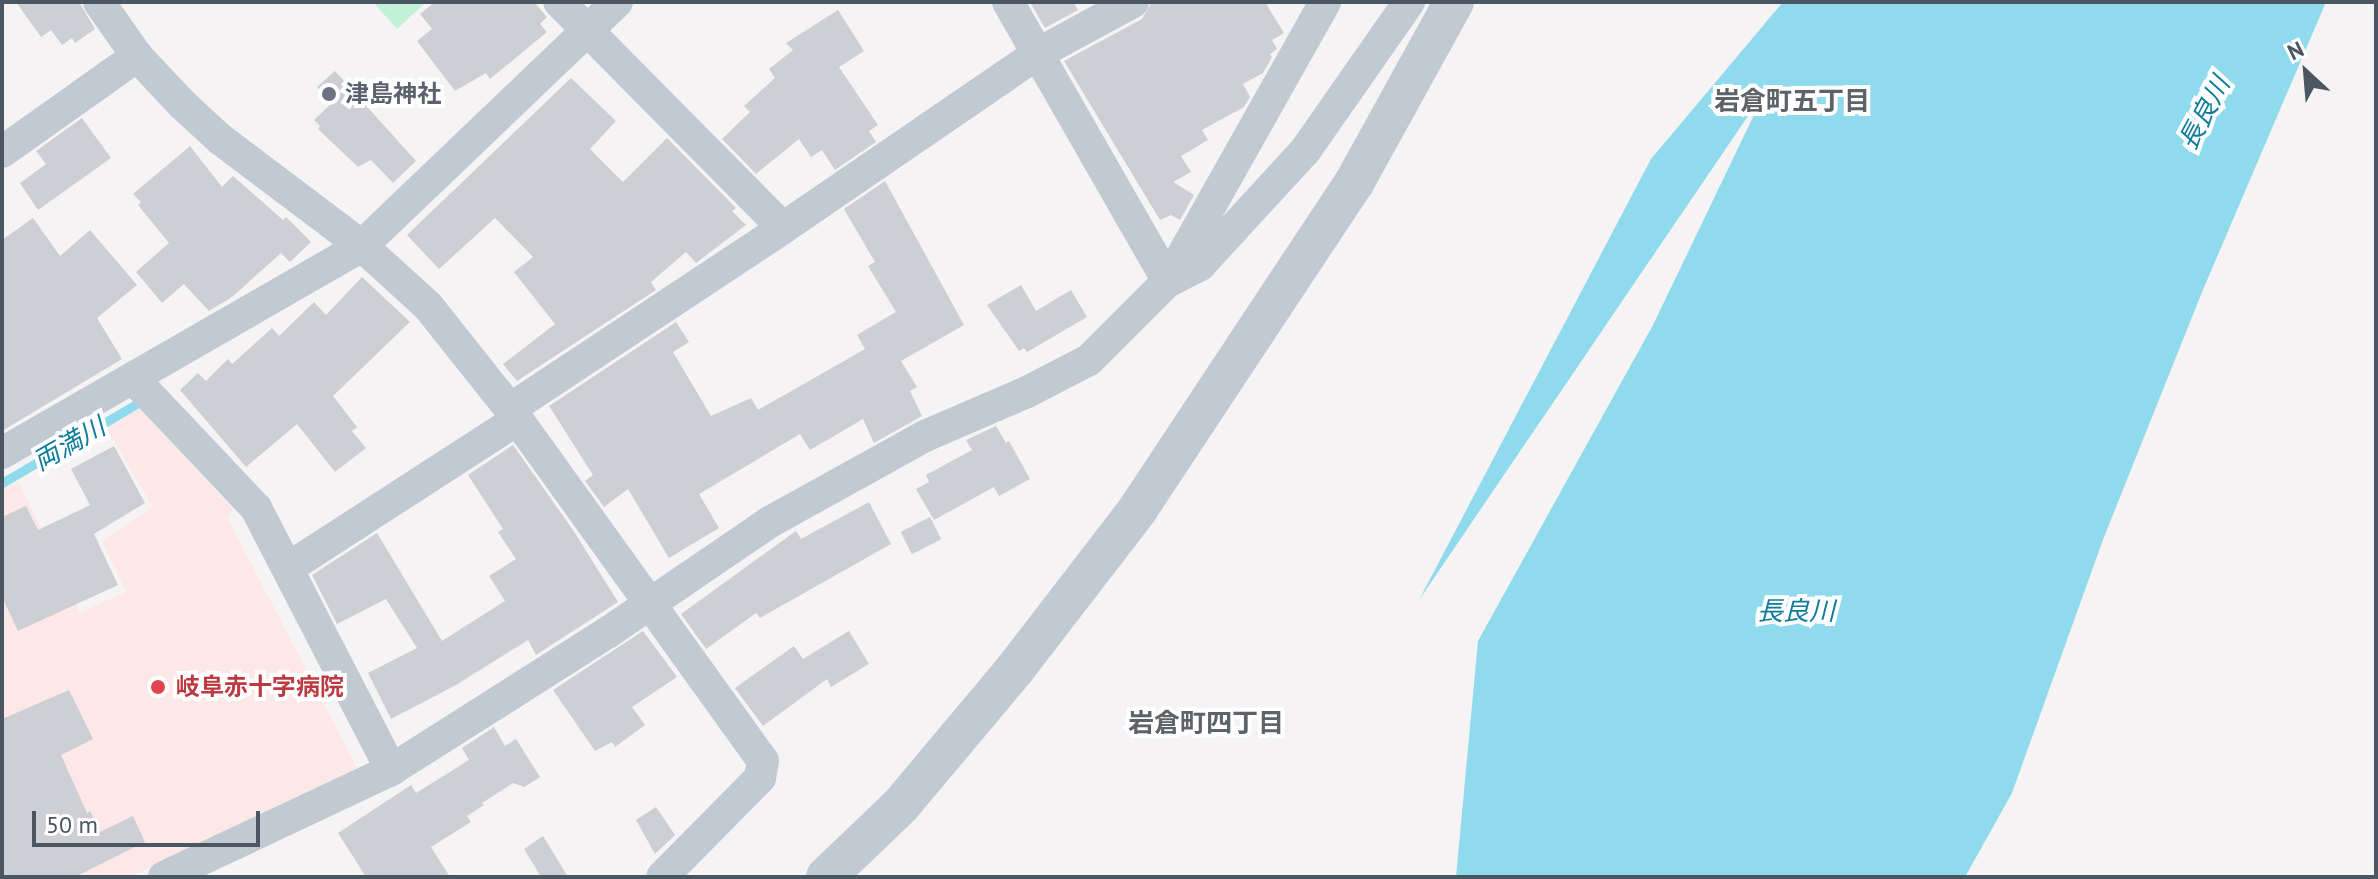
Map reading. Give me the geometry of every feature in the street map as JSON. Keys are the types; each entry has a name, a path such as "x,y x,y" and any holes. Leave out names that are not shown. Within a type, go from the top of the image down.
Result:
{"street":[{"path":"99,2 137,56 220,139 362,246 428,306 513,414 763,761 760,778 662,877"},
{"path":"559,2 783,228"},
{"path":"2,453 362,246 617,2"},
{"path":"1008,2 1168,281"},
{"path":"288,568 1039,53 1133,2"},
{"path":"164,877 391,770 768,523 925,436 1025,393 1089,360 1168,281 1325,2"},
{"path":"1168,281 1200,265 1305,151 1409,2"},
{"path":"826,877 901,805 1015,669 1138,509 1354,183 1454,2"},
{"path":"2,152 137,56"},
{"path":"133,378 256,508 391,770"}],"shaded area":[{"name":"岐阜赤十字病院","path":"140,409 233,509 228,519 357,768 130,877 2,877 2,490 19,482 80,613 126,592 102,541 153,507 106,427"}],"green space":[{"path":"373,2 426,2 397,29"}],"water":[{"name":"長良川","path":"1783,2 2326,2 2202,292 2104,537 2012,793 1965,877 1456,877 1478,641 1653,325 1767,88 1419,600 1651,159"}],"building":[{"path":"16,2 79,2 95,29 75,43 72,38 62,45 51,30 41,37"},
{"path":"435,2 534,2 547,17 540,24 547,32 490,79 486,73 455,91 417,41 432,29 420,14"},
{"path":"1030,2 1073,2 1078,10 1045,28"},
{"path":"1152,2 1265,2 1284,33 1272,40 1277,49 1270,54 1272,57 1263,73 1243,84 1250,97 1244,107 1202,130 1208,140 1181,156 1191,172 1173,182 1194,195 1180,220 1171,215 1160,220 1064,61 1142,19"},
{"path":"838,10 864,51 839,67 878,125 869,131 876,142 835,170 822,150 811,157 799,139 756,174 722,139 750,112 744,106 775,78 769,69 793,50 786,43"},
{"path":"335,71 416,161 393,183 371,160 358,167 318,129 320,126 314,120 332,103 317,87"},
{"path":"571,78 616,121 590,149 623,182 667,138 736,208 732,211 746,225 696,263 686,252 651,282 656,290 517,381 503,364 555,324 514,272 533,257 495,218 439,269 407,235"},
{"path":"82,118 111,158 38,210 20,183 46,164 36,151"},
{"path":"190,146 222,187 233,176 283,220 286,217 311,242 290,262 281,253 232,297 209,311 184,284 162,303 136,272 169,243 138,205 141,202 133,194"},
{"path":"885,181 964,325 901,361 917,387 910,391 922,416 874,443 863,419 810,450 800,434 699,494 719,528 669,558 628,489 604,507 585,481 593,475 549,406 676,322 689,342 673,352 711,416 751,398 758,410 865,349 857,335 896,312 868,266 875,262 844,209"},
{"path":"33,218 60,256 90,230 137,285 97,318 122,359 2,431 2,240"},
{"path":"362,277 410,322 333,396 357,427 352,431 366,448 335,472 297,424 246,467 180,390 198,373 206,381 228,359 232,364 272,328 279,336 314,302 326,315"},
{"path":"1021,285 1036,311 1071,290 1087,317 1027,352 1024,348 1019,351 987,305"},
{"path":"996,426 1006,443 1009,441 1030,479 999,496 994,487 934,520 916,489 929,482 926,475 972,450 966,440"},
{"path":"513,445 573,530 618,602 536,655 528,640 456,685 391,719 368,673 417,648 386,599 337,624 312,575 377,533 442,641 505,601 489,576 516,559 498,532 503,529 468,475"},
{"path":"114,446 145,503 94,534 118,585 18,631 2,597 2,517 26,506 38,530 90,505 71,469"},
{"path":"869,502 891,544 760,618 756,613 706,649 681,614 796,531 801,539"},
{"path":"930,517 941,539 912,554 901,532"},
{"path":"643,631 677,677 632,707 645,725 615,747 612,742 595,751 553,690"},
{"path":"849,631 869,664 831,687 827,679 763,726 735,688 794,646 803,659"},
{"path":"69,690 93,739 61,755 87,813 90,811 100,832 133,816 145,842 75,877 2,877 2,719"},
{"path":"494,727 505,746 516,739 540,777 524,787 513,783 467,816 471,822 431,847 450,877 366,877 338,833 411,785 416,793 469,760 462,748"},
{"path":"656,807 675,835 655,854 636,820"},
{"path":"543,836 568,877 541,877 524,849"}],"waterway":[{"name":"両満川","path":"2,483 136,404"}],"place":[{"name":"津島神社","path":"329,94"},
{"name":"岐阜赤十字病院","path":"158,687"}],"district":[{"name":"岩倉町五丁目","path":"1792,101"},
{"name":"岩倉町四丁目","path":"1206,723"}]}
